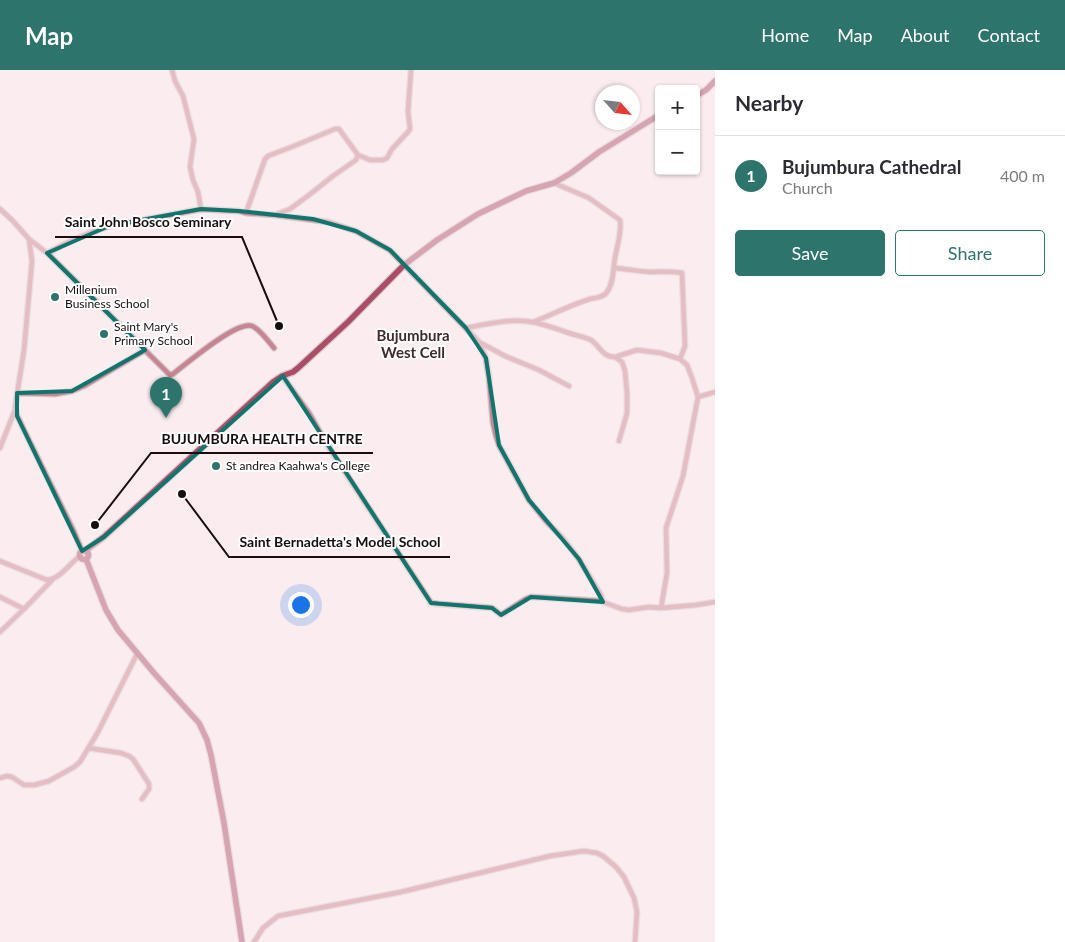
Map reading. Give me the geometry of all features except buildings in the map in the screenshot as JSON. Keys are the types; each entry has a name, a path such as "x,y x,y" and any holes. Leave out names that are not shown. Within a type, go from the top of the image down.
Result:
{"street":[{"path":"172,70 182,96 194,139 190,167 192,180 198,192 200,209"},
{"path":"246,213 265,158 335,129 341,130 358,155 370,160 384,160 387,158 392,149 408,132 410,126 408,111 411,70"},
{"path":"700,94 715,80"},
{"path":"0,561 47,580 58,577 71,563 104,537 267,388 282,376 293,372 371,299 404,264 478,214 526,191 554,183 599,152 655,117"},
{"path":"276,215 290,209 356,160 358,155"},
{"path":"532,322 573,304 606,294 609,290 618,244 620,220 616,216 589,198 554,183"},
{"path":"0,209 29,239 47,252 171,375 221,337 246,324 256,328 274,348"},
{"path":"47,252 76,238 109,226 200,209 240,211 313,219 343,226 390,250 479,342 569,386"},
{"path":"0,448 15,410 25,342 32,261 29,239"},
{"path":"614,268 682,273 685,346 680,359"},
{"path":"466,328 501,322 532,322 590,340 610,357 637,350 661,353 680,359 687,365 698,397 683,476 666,528 667,573 661,608"},
{"path":"479,342 486,358 493,423 499,445 529,500 579,559 602,595 602,602"},
{"path":"16,393 55,394 72,391 84,386 145,350"},
{"path":"615,357 622,362 625,371 627,393 627,413 620,441"},
{"path":"282,376 309,413 329,448 431,602 492,608 501,615 531,597 601,601 629,610 715,602"},
{"path":"698,397 715,392"},
{"path":"15,410 74,532 106,610 118,630 137,654 199,724 207,740 224,823 242,942"},
{"path":"0,632 53,579"},
{"path":"0,597 24,609"},
{"path":"0,778 12,777 24,785 34,785 49,781 80,762 98,732 137,654"},
{"path":"88,748 130,756 150,786 142,798"},
{"path":"254,942 263,928 278,916 401,892 550,856 584,851 604,856 624,877 634,898 637,912 635,942"}],"highlighted area":[{"path":"201,209 239,211 313,219 356,231 390,250 466,328 486,358 499,445 529,500 579,559 603,602 531,597 501,615 492,608 431,603 283,376 104,537 82,551 17,416 17,393 72,391 145,350 47,253 109,226"}],"place":[{"name":"Millenium Business School","path":"55,297"},
{"name":"Saint John Bosco Seminary","path":"279,326"},
{"name":"Saint Mary's Primary School","path":"104,334"},
{"name":"Bujumbura Cathedral","path":"166,418"},
{"name":"St andrea Kaahwa's College","path":"216,466"},
{"name":"Saint Bernadetta's Model School","path":"182,494"},
{"name":"BUJUMBURA HEALTH CENTRE","path":"95,525"}],"district":[{"name":"Bujumbura West Cell","path":"413,344"}]}
